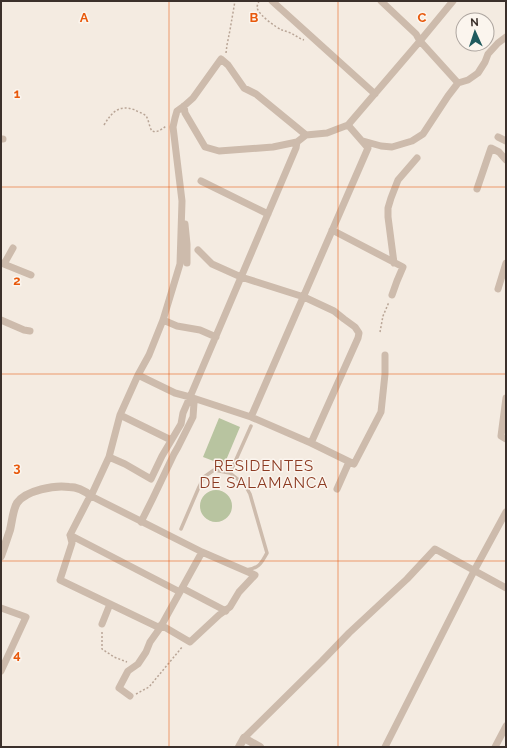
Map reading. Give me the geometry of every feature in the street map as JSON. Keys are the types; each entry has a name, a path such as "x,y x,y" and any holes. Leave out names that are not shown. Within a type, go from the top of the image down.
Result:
{"street":[{"path":"272,1 376,94"},
{"path":"381,1 416,34 420,41 458,83"},
{"path":"184,106 185,114 205,147 219,151 273,146 296,142 306,135 327,133 348,125 376,94 453,1"},
{"path":"363,142 392,148 412,141 423,134 458,83 468,80 478,73 488,54 506,37"},
{"path":"187,263 187,244 173,127 174,118 177,111 193,98 221,59 228,65 244,88 256,94 306,135"},
{"path":"251,417 368,148 348,125"},
{"path":"498,136 506,142"},
{"path":"109,457 125,464 151,479 181,424 183,413 296,148 296,142"},
{"path":"476,189 491,148 498,152 506,160"},
{"path":"394,263 388,208 398,180 417,158"},
{"path":"201,181 268,214"},
{"path":"1,556 10,530 16,503 23,496 44,489 70,487 86,491 91,496 141,522 202,552 255,575 238,592 230,607 219,615 190,642 60,580 72,543 70,535 91,496 109,457 120,416 138,375 149,355 163,320 180,264 182,201"},
{"path":"332,230 403,267 396,281 392,295"},
{"path":"13,248 2,263 31,275"},
{"path":"198,250 212,264 241,276 304,297 334,311 355,327 359,333 311,443"},
{"path":"498,289 506,263"},
{"path":"1,320 30,331"},
{"path":"163,320 177,326 200,330 216,336"},
{"path":"138,375 175,393 251,417 311,443 354,464 381,412 386,374 384,355"},
{"path":"141,522 193,417 194,403 190,397"},
{"path":"506,398 500,436 506,439"},
{"path":"120,416 171,440"},
{"path":"337,489 349,462"},
{"path":"385,747 474,570 506,512"},
{"path":"70,535 226,611"},
{"path":"239,747 244,738 349,633 407,579 435,549 506,588"},
{"path":"130,696 119,688 128,671 138,664 146,652 150,642 202,552"},
{"path":"102,624 110,604"},
{"path":"1,608 26,617 1,671"},
{"path":"495,747 506,726"},
{"path":"244,738 260,747"}],"lane":[{"path":"230,473 251,426"},
{"path":"181,529 204,477 214,470 230,473 245,485 250,494 267,552 255,569 243,570"}],"path":[{"path":"225,63 235,1"},
{"path":"259,1 257,7 258,11 263,16 277,27 304,40"},
{"path":"104,124 113,113 122,108 132,109 145,115 152,131 155,132 160,131 174,121"},
{"path":"380,332 383,316 392,295"},
{"path":"102,624 102,649 114,657 127,662"},
{"path":"130,696 149,687 174,659 182,647 190,642"}],"green space":[{"path":"219,418 240,427 224,465 203,457"},
{"path":"213,490 219,490 228,494 232,506 228,518 219,522 213,522 204,518 200,509 200,503 204,494"}],"district":[{"name":"RESIDENTES DE SALAMANCA","path":"264,474"}]}
